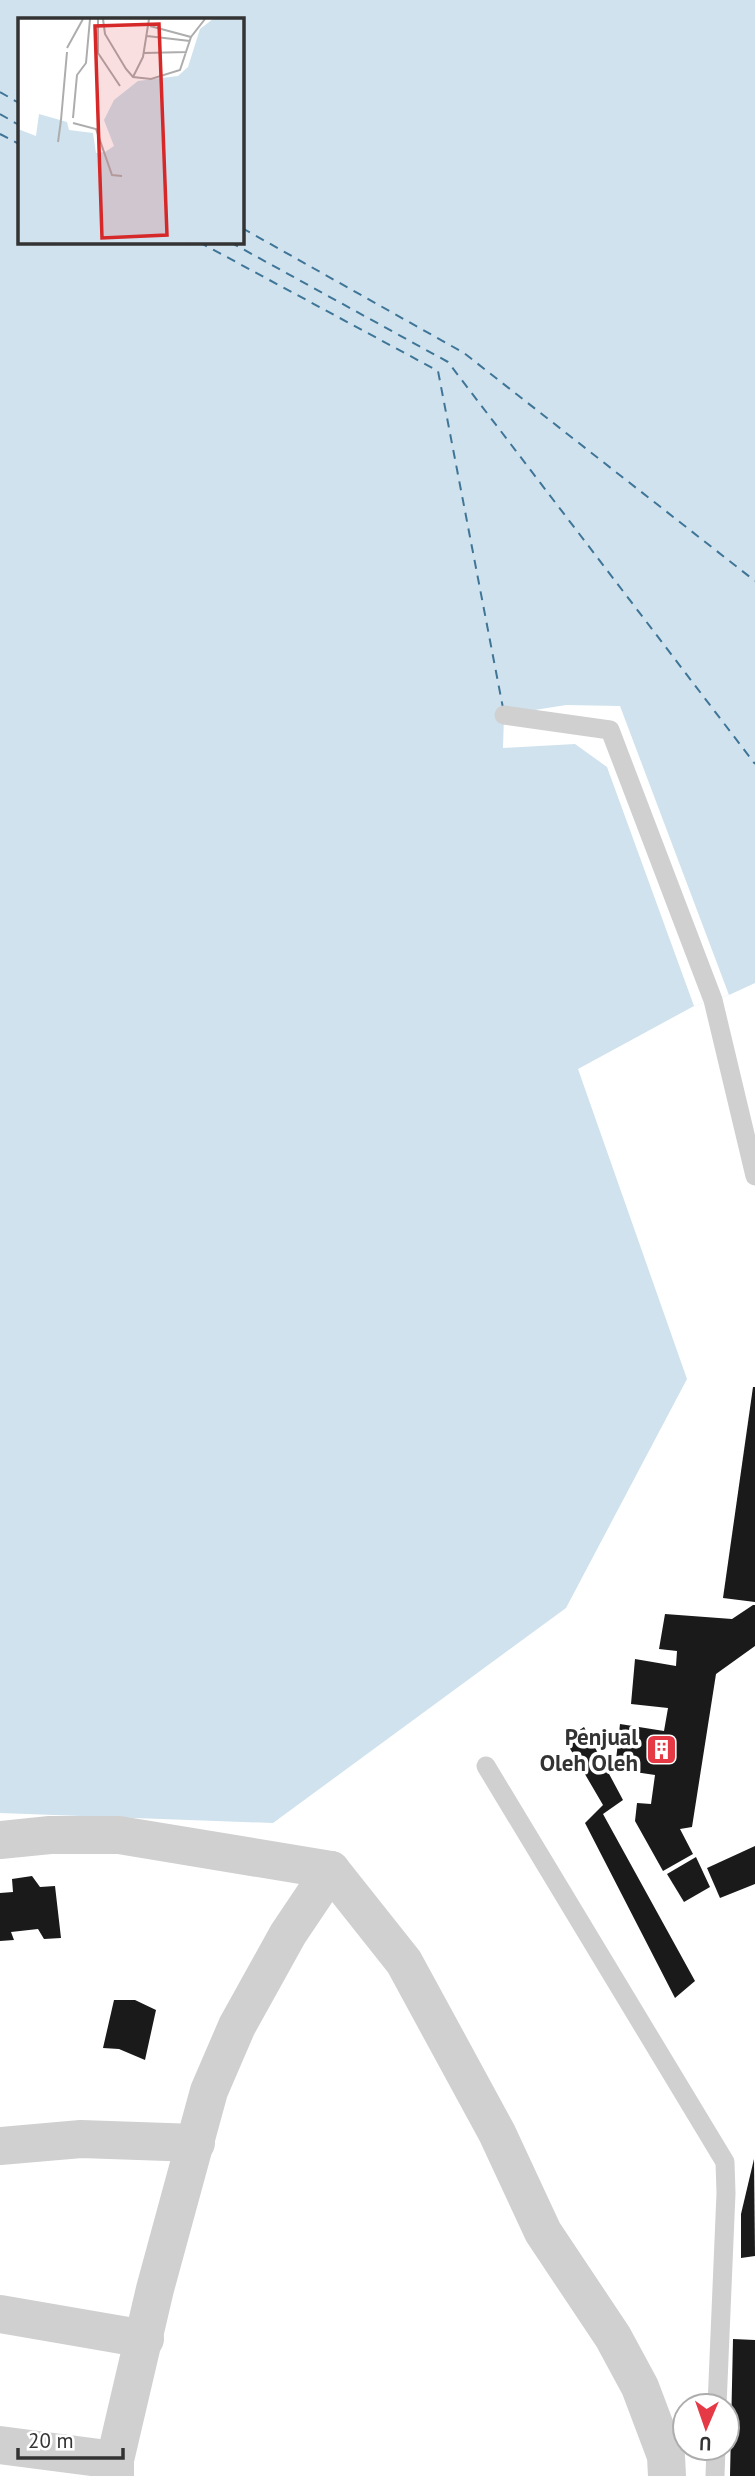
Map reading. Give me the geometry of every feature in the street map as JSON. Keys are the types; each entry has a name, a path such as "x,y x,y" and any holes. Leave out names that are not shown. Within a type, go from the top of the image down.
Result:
{"street":[{"path":"0,1840 50,1835 119,1835 331,1870 404,1962 497,2133 543,2232 613,2337 640,2387 666,2456 667,2476"},
{"path":"0,2445 115,2468 174,2214 209,2091 237,2025 288,1934 331,1870"},
{"path":"0,2146 81,2139 196,2143"},
{"path":"0,2314 145,2339"}],"lane":[{"path":"504,715 610,730 713,1000 755,1176"},
{"path":"485,1766 724,2162 726,2207 718,2392"}],"water":[{"path":"0,0 755,0 755,983 694,1006 578,1069 687,1379 566,1608 273,1823 0,1813"}],"pier":[{"path":"566,705 620,706 729,995 694,1006 607,767 575,744 503,748 504,715"}],"building":[{"path":"755,1387 755,1602 723,1598"},
{"name":"Penjual Oleh Oleh","path":"753,1605 755,1646 716,1674 692,1827 680,1829 693,1854 663,1871 635,1821 637,1803 651,1804 655,1775 615,1769 620,1724 664,1731 668,1708 631,1704 635,1659 676,1666 677,1651 659,1649 665,1614 732,1619"},
{"path":"584,1727 623,1800 603,1814 695,1981 675,1998 585,1823 603,1805 565,1740"},
{"path":"755,1846 755,1884 720,1898 707,1868"},
{"path":"696,1857 710,1887 684,1902 667,1874"},
{"path":"32,1876 40,1887 55,1886 61,1938 44,1939 38,1929 11,1932 14,1940 0,1941 0,1893 13,1892 12,1879"},
{"path":"114,2000 135,2000 156,2010 145,2060 119,2049 103,2048"},
{"path":"754,2159 755,2256 741,2258 741,2214"},
{"path":"733,2339 755,2340 755,2476 730,2476 730,2462 741,2462 741,2392 732,2392"}],"ferry route":[{"path":"0,92 18,102"},
{"path":"0,114 18,124"},
{"path":"0,134 18,143"},
{"path":"243,229 464,353 755,581"},
{"path":"201,243 438,371 503,708"},
{"path":"232,243 448,362 755,764"}],"place":[{"name":"Penjual Oleh Oleh","path":"661,1750"}]}
